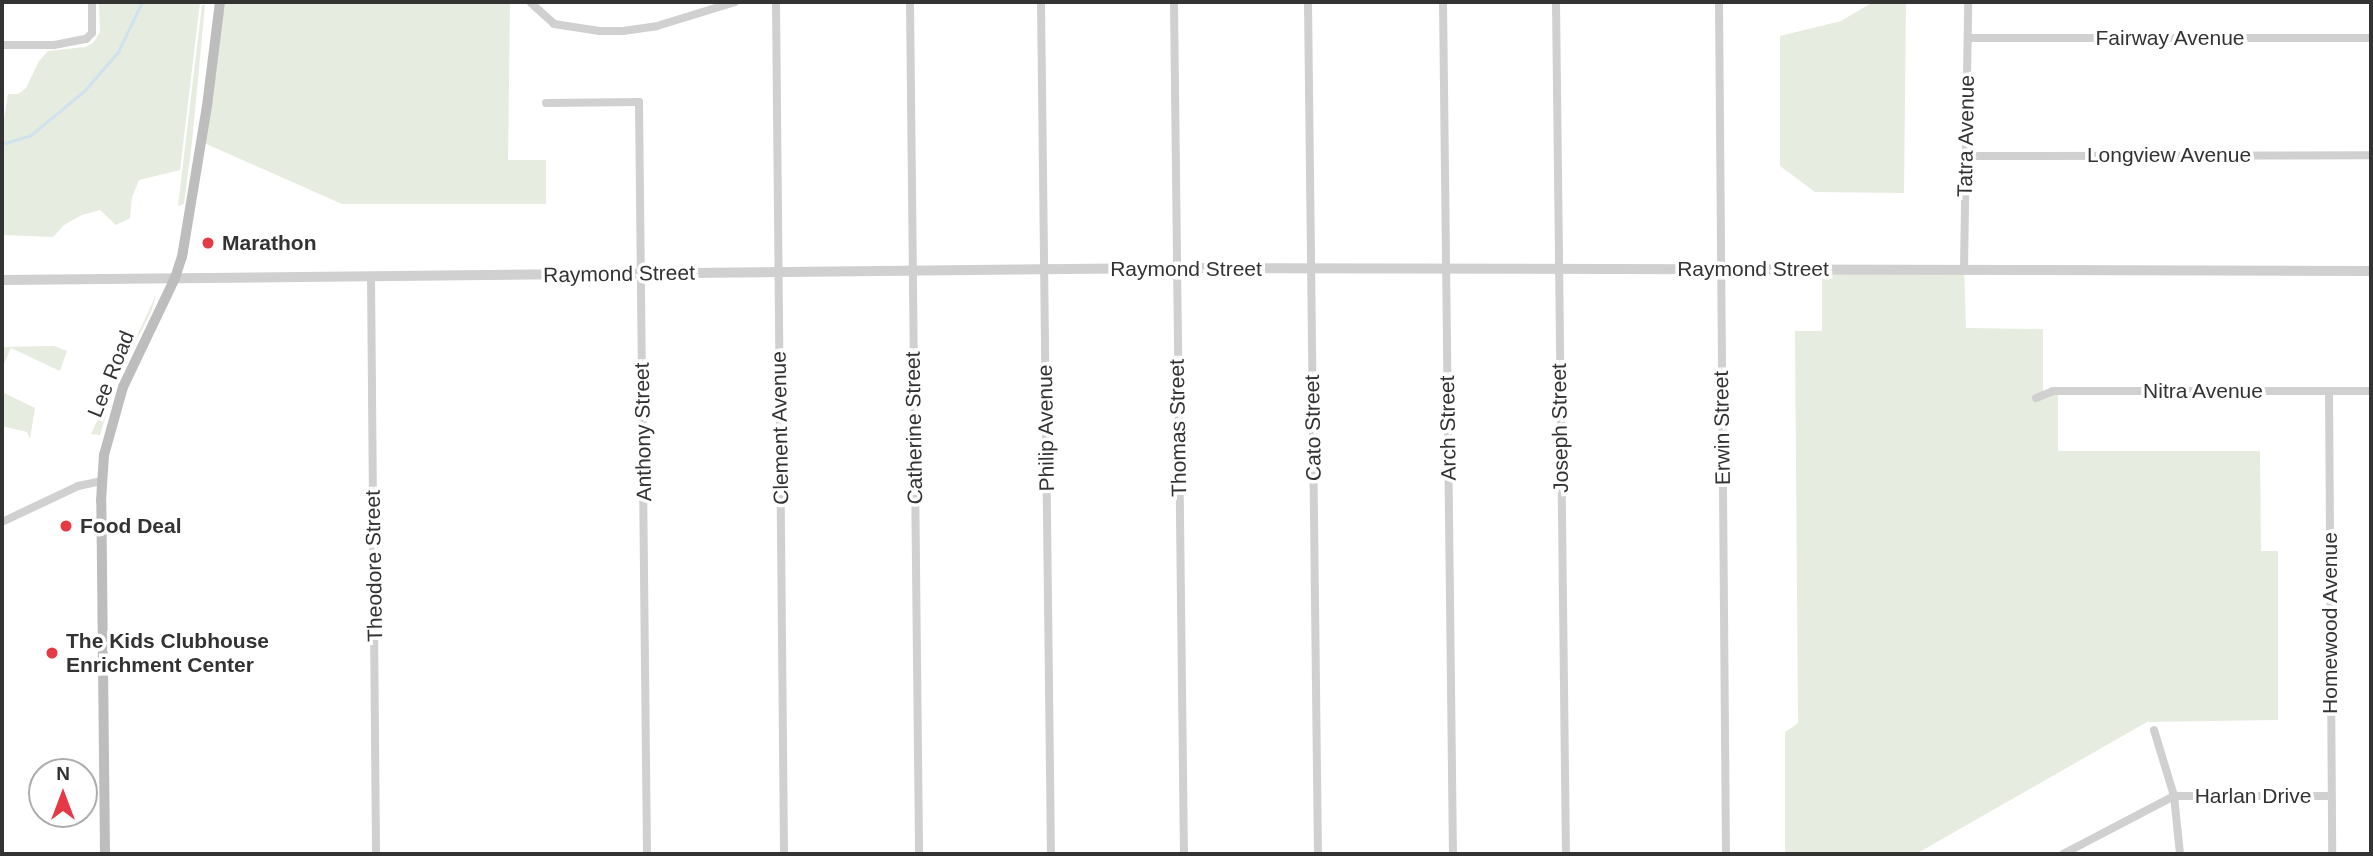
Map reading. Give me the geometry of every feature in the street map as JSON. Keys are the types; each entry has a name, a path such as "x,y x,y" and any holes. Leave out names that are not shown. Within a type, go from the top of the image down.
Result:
{"main road":[{"name":"Lee Road","path":"105,854 102,481 109,431 120,394 175,278 188,231 220,2"}],"street":[{"path":"2,45 54,45 90,37 92,2"},
{"path":"531,3 554,24 599,31 623,31 657,26 735,2"},
{"name":"Clement Avenue","path":"776,2 785,854"},
{"name":"Catherine Street","path":"910,2 919,854"},
{"name":"Philip Avenue","path":"1041,2 1051,854"},
{"name":"Thomas Street","path":"1174,2 1184,854"},
{"name":"Cato Street","path":"1308,2 1318,854"},
{"name":"Arch Street","path":"1443,2 1453,854"},
{"name":"Joseph Street","path":"1556,2 1566,854"},
{"name":"Erwin Street","path":"1719,2 1726,854"},
{"name":"Tatra Avenue","path":"1964,270 1968,2"},
{"name":"Fairway Avenue","path":"1968,38 2371,38"},
{"name":"Anthony Street","path":"547,103 639,102 647,854"},
{"name":"Longview Avenue","path":"1966,156 2371,155"},
{"name":"Raymond Street","path":"2,280 1177,268 2371,271"},
{"name":"Theodore Street","path":"370,277 376,854"},
{"name":"Nitra Avenue","path":"2036,398 2053,391 2371,391"},
{"name":"Homewood Avenue","path":"2329,391 2332,854"},
{"path":"2,522 78,486 102,481"},
{"path":"2154,730 2174,796 2180,854"},
{"name":"Harlan Drive","path":"2063,854 2174,796 2331,796"}],"shaded area":[{"path":"99,2 200,2 180,170 139,180 132,197 130,218 116,225 100,210 82,215 64,225 53,237 2,235 2,131 8,94 18,94 26,88 39,61 48,51 85,47 93,43 100,32"},
{"path":"220,2 510,2 508,160 546,160 546,204 342,204 202,142"},
{"path":"1873,2 1906,2 1904,193 1815,192 1780,166 1780,36 1841,21"},
{"path":"202,5 205,5 192,142 184,204 178,206"},
{"path":"1822,270 1964,270 1966,328 2043,329 2043,394 2058,391 2058,451 2260,451 2261,551 2278,551 2278,720 2147,722 1916,854 1785,854 1785,732 1798,723 1795,331 1822,331"},
{"path":"157,293 151,312 119,373"},
{"path":"54,346 67,351 60,371 11,348 2,368 2,347"},
{"path":"117,379 100,435 91,434"},
{"path":"2,392 35,408 30,439 27,432 2,426"}],"waterway":[{"path":"2,144 31,135 84,91 118,52 142,2"}],"place":[{"name":"Marathon","path":"208,243"},
{"name":"Food Deal","path":"66,526"},
{"name":"The Kids Clubhouse Enrichment Center","path":"52,653"}]}
